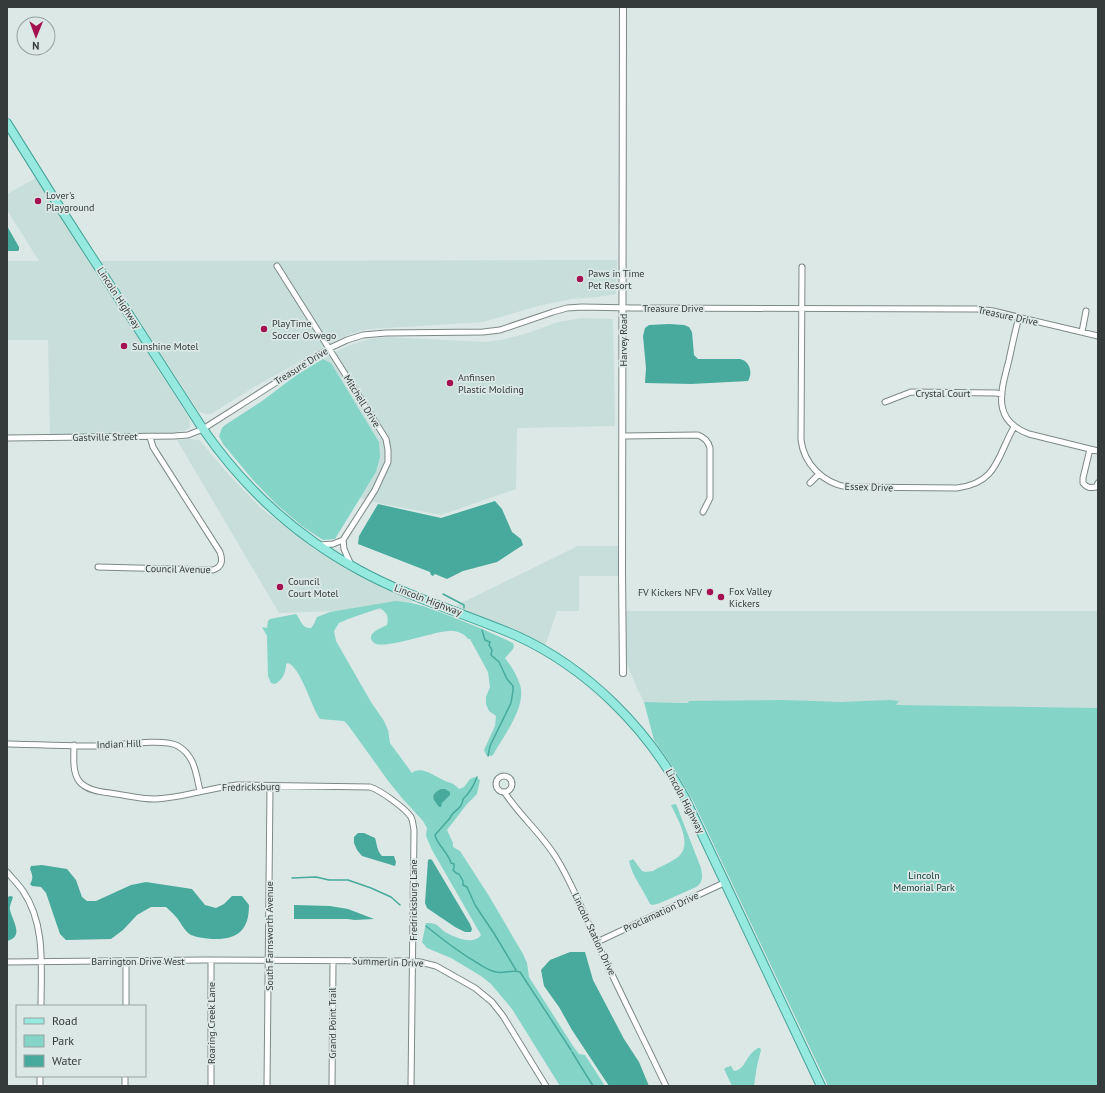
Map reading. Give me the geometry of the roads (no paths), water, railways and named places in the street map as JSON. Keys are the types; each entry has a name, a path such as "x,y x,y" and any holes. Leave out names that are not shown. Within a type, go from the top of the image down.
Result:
{"main road":[{"name":"Lincoln Highway","path":"7,123 218,452 260,498 293,527 352,566 378,580 516,636 560,660 606,696 647,740 675,778 686,798 821,1086"}],"street":[{"name":"Harvey Road","path":"623,7 623,673"},
{"name":"Mitchell Drive","path":"278,266 386,439 388,462 375,490 343,540"},
{"name":"Essex Drive","path":"802,267 802,444 806,457 819,474 833,483 847,487 966,487 984,479 994,469 1014,427"},
{"name":"Treasure Drive","path":"203,429 330,348 347,340 363,335 386,333 483,332 500,330 566,308 977,308 1098,336"},
{"path":"1082,332 1086,311"},
{"path":"1019,317 1002,387 1003,410 1009,422 1014,427 1029,434 1098,451"},
{"name":"Crystal Court","path":"885,402 911,392 1002,394"},
{"name":"Gastville Street","path":"7,438 150,437 184,435 203,429"},
{"path":"622,436 698,436 704,438 708,442 710,448 710,498 703,512"},
{"name":"Council Avenue","path":"98,567 213,570 220,566 222,562 220,552 153,447 150,437"},
{"path":"1090,449 1083,483 1085,486 1091,488 1096,487 1098,483"},
{"path":"810,483 819,474"},
{"path":"318,544 333,544 343,540 345,551 352,566"},
{"name":"Indian Hill","path":"7,744 119,745 162,742 174,744 186,752 193,761 200,791"},
{"name":"Fredricksburg","path":"74,745 74,766 77,777 82,784 90,789 106,793 155,799 237,785 370,787 379,791 407,812"},
{"name":"South Farnsworth Avenue","path":"268,1086 270,786"},
{"name":"Lincoln Station Drive","path":"505,793 513,806 534,828 556,858 569,881 666,1086"},
{"name":"Fredricksburg Lane","path":"407,812 411,818 414,830 411,1086"},
{"path":"7,872 24,892 36,919 40,938 41,1005"},
{"name":"Proclamation Drive","path":"597,942 726,882"},
{"name":"Barrington Drive West","path":"7,962 211,960 269,961"},
{"name":"Roaring Creek Lane","path":"211,960 211,1086"},
{"path":"126,961 126,1005"},
{"name":"Summerlin Drive","path":"269,961 413,961 436,966 475,988 492,1002 503,1016 546,1086"},
{"name":"Grand Point Trail","path":"332,961 332,1086"}],"water":[{"path":"7,226 19,247 18,251 7,251"},
{"path":"649,325 684,325 689,327 692,332 694,355 698,359 740,359 746,362 750,368 750,378 748,381 691,384 645,383 646,368 643,336 645,328"},
{"path":"495,501 502,509 512,532 521,539 523,545 497,562 463,571 447,579 435,574 433,576 430,572 358,544 359,536 378,504 441,518"},
{"path":"441,789 445,789 450,792 450,795 442,803 441,807 439,807 433,796"},
{"path":"358,833 364,833 375,838 380,854 382,856 394,856 396,862 395,866 362,856 354,843 354,837"},
{"path":"430,859 470,924 472,929 471,932 465,932 455,927 427,908 425,903 428,860"},
{"path":"42,865 67,869 76,880 82,897 87,901 96,901 131,885 146,882 192,889 205,905 216,908 224,904 232,896 242,896 249,905 247,921 240,932 229,938 202,938 189,934 166,907 151,907 137,915 123,930 111,939 66,940 60,934 46,893 41,887 32,886 30,884 32,878 30,869 31,866"},
{"path":"7,897 13,897 10,910 15,923 16,932 12,939 7,941"},
{"path":"294,905 330,906 348,909 374,919 294,919"},
{"path":"570,952 585,952 593,980 624,1039 639,1062 649,1086 609,1086 544,986 541,970 550,960"}],"waterway":[{"path":"443,594 464,605 464,608"},
{"path":"482,630 485,640 490,642 489,645 492,650 491,655 499,662 507,679 513,686 511,703 490,746 488,756"},
{"path":"477,777 472,789 463,799 459,808 451,815 435,835 436,839 448,855 451,863 454,864 453,870 459,874 463,881 463,885 467,887 475,905 516,970"},
{"path":"292,878 316,877 329,880 348,880 391,897 400,905"},
{"path":"426,926 458,951 489,970 499,972 520,972 571,1050"},
{"path":"572,1052 593,1086"}],"place":[{"name":"Lover's Playground","path":"38,201"},
{"name":"Paws in Time Pet Resort","path":"580,279"},
{"name":"PlayTime Soccer Oswego","path":"264,329"},
{"name":"Sunshine Motel","path":"124,346"},
{"name":"Anfinsen Plastic Molding","path":"450,383"},
{"name":"Council Court Motel","path":"280,587"},
{"name":"FV Kickers NFV","path":"710,592"},
{"name":"Fox Valley Kickers","path":"721,597"}],"park label":[{"name":"Lincoln Memorial Park","path":"924,880"}]}
